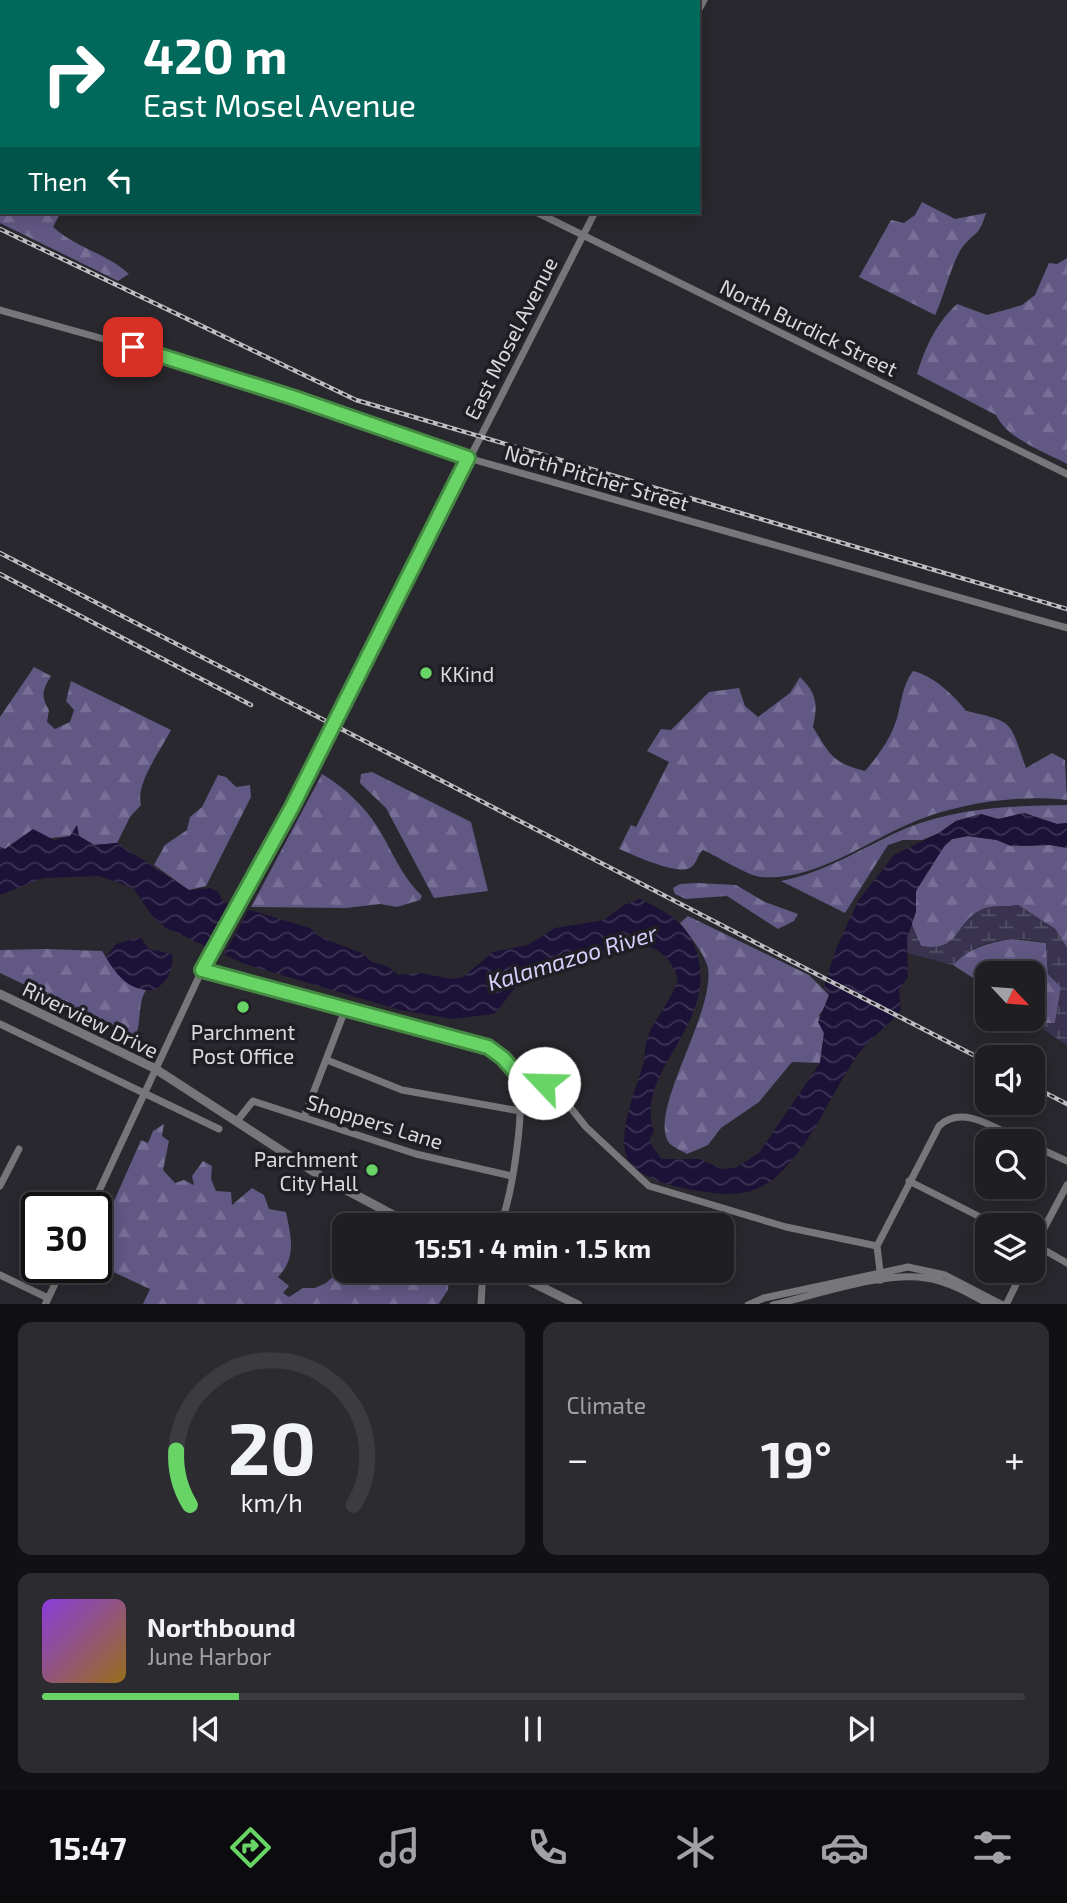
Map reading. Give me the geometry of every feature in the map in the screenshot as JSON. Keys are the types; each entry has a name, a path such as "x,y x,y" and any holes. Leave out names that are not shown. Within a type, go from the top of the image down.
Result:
{"street":[{"name":"North Burdick Street","path":"540,214 1067,474"},
{"name":"East Mosel Avenue","path":"99,1192 202,970 292,807 594,214"},
{"name":"North Pitcher Street","path":"0,310 155,353 468,458 1067,628"},
{"path":"202,970 488,1047 503,1058 517,1074 544,1083 558,1092 586,1128 638,1179 649,1186 786,1227 877,1246"},
{"name":"Riverview Drive","path":"0,994 154,1068 322,1177 390,1213"},
{"path":"304,1117 345,1010"},
{"path":"0,1024 219,1129"},
{"path":"327,1060 402,1090 520,1111"},
{"path":"503,1213 512,1176 520,1111 517,1074"},
{"name":"Shoppers Lane","path":"237,1121 253,1101 416,1154 512,1176"},
{"path":"881,1280 877,1246 939,1126 956,1116 967,1116 996,1129"},
{"path":"0,1186 19,1149"},
{"path":"1045,1151 1067,1161"},
{"path":"909,1181 975,1214"},
{"path":"1045,1224 1067,1185"},
{"path":"1045,1252 1067,1263"},
{"path":"748,1304 880,1271 925,1268 1004,1304 1016,1283"},
{"path":"0,1275 47,1301 55,1283"},
{"path":"773,1304 903,1276 929,1278 990,1304"},
{"path":"481,1304 482,1283"},
{"path":"534,1283 578,1304"}],"green space":[{"path":"922,202 955,219 986,213 980,229 965,244 957,258 935,315 859,277 891,220 904,223 915,215"},
{"path":"0,214 60,214 53,227 129,274 118,281 0,223"},
{"path":"1067,258 1067,464 1017,438 1001,424 996,415 917,374 932,336 957,304 987,315 1022,305 1035,295 1049,263 1057,264"},
{"path":"34,667 51,676 44,689 44,697 49,710 47,722 55,729 70,722 74,710 66,701 71,681 171,730 145,777 140,797 141,805 130,817 117,843 94,845 79,836 77,827 70,836 15,842 5,849 0,847 0,717"},
{"path":"913,671 942,686 966,711 994,718 1008,726 1013,732 1026,768 1052,753 1065,760 1067,800 1010,799 948,810 893,831 820,867 781,877 755,876 703,850 690,868 675,869 619,849 631,825 636,827 669,762 647,751 661,729 671,730 709,692 739,688 745,706 758,717 790,693 800,677 813,694 816,706 813,727 824,745 839,761 865,771 891,732 904,688"},
{"path":"372,772 471,822 488,891 434,898 386,808 360,783 361,774"},
{"path":"322,774 349,794 373,820 406,877 422,896 420,900 397,907 380,904 346,908 251,907"},
{"path":"218,775 226,777 236,787 250,785 251,797 206,886 189,890 154,865 165,845 187,830 190,817 202,807"},
{"path":"1067,805 1067,823 1057,824 1024,813 998,819 981,814 956,821 939,833 922,840 903,840 888,845 845,913 781,881 815,871 929,820 987,809"},
{"path":"968,836 997,840 1011,846 1051,845 1067,848 1067,948 1055,929 1018,905 984,909 971,916 950,941 934,947 921,946 912,925 916,891 937,853 952,839"},
{"path":"680,884 736,885 765,902 798,914 794,921 778,929 727,896 686,899 675,894 673,888"},
{"path":"1018,905 1055,929 1067,948 1067,1045 1045,1031 1045,1024 1055,1023 1061,987 1048,974 1046,943 1022,939 996,941 972,950 953,965 908,953 907,938 912,925 921,946 943,945 956,936 971,916 988,908"},
{"path":"688,916 809,975 829,995 826,1006 819,1015 824,1033 820,1063 792,1062 759,1102 721,1128 708,1145 687,1154 669,1143 665,1128 667,1109 702,1010 707,987 706,963 680,923"},
{"path":"1011,939 1046,943 1048,974 1061,987 1055,1023 1045,1024 1045,961 975,961 975,979 953,965 972,950"},
{"path":"0,950 102,951 126,981 146,990 141,1002 135,1037 0,973"},
{"path":"164,1124 162,1136 169,1141 163,1170 175,1183 184,1180 194,1185 192,1176 203,1161 212,1166 211,1179 216,1191 231,1192 232,1205 252,1188 264,1195 269,1209 286,1212 291,1246 288,1262 278,1277 289,1286 283,1293 289,1297 303,1288 315,1288 332,1278 332,1283 448,1283 448,1290 439,1304 143,1304 150,1289 112,1271 112,1203 141,1140 148,1143 153,1131"}],"water":[{"name":"Kalamazoo River","path":"1024,813 1057,824 1067,823 1067,848 1051,845 1011,846 997,840 968,836 952,839 945,845 916,891 916,912 907,938 908,977 899,990 901,1010 857,1056 812,1133 791,1162 759,1188 728,1194 661,1182 637,1170 626,1154 625,1128 644,1061 647,1039 678,979 670,962 659,951 646,946 631,945 599,952 519,985 494,1014 453,1019 400,1010 245,964 166,928 153,917 133,888 99,876 43,878 0,895 0,847 5,849 33,829 54,840 70,836 77,825 79,836 94,845 117,843 189,890 210,888 218,892 223,902 310,928 318,936 362,953 372,962 389,967 398,975 420,973 451,979 463,977 493,952 528,945 555,928 604,920 624,905 640,899 659,908 688,934 697,953 700,979 696,1004 687,1026 655,1088 651,1109 654,1131 649,1141 661,1159 699,1159 723,1169 735,1168 759,1153 820,1063 824,1033 818,1022 829,995 824,987 836,949 858,901 894,855 939,833 956,821 981,814 998,819"},
{"path":"140,937 149,949 172,954 169,975 155,990 146,990 126,982 106,957 116,944"}],"pier":[{"path":"231,901 250,907 224,955 207,946"}],"railway":[{"path":"0,229 356,400 1067,609"},
{"path":"0,553 975,1056"},
{"path":"0,574 251,705"},
{"path":"1045,1093 1067,1104"}],"place":[{"name":"KKind","path":"426,673"},
{"name":"Parchment Post Office","path":"243,1007"},
{"name":"Parchment City Hall","path":"372,1170"}],"route":[{"path":"133,347 292,397 468,458 292,807 202,970 488,1047 508,1062 517,1074 544,1083"}]}
